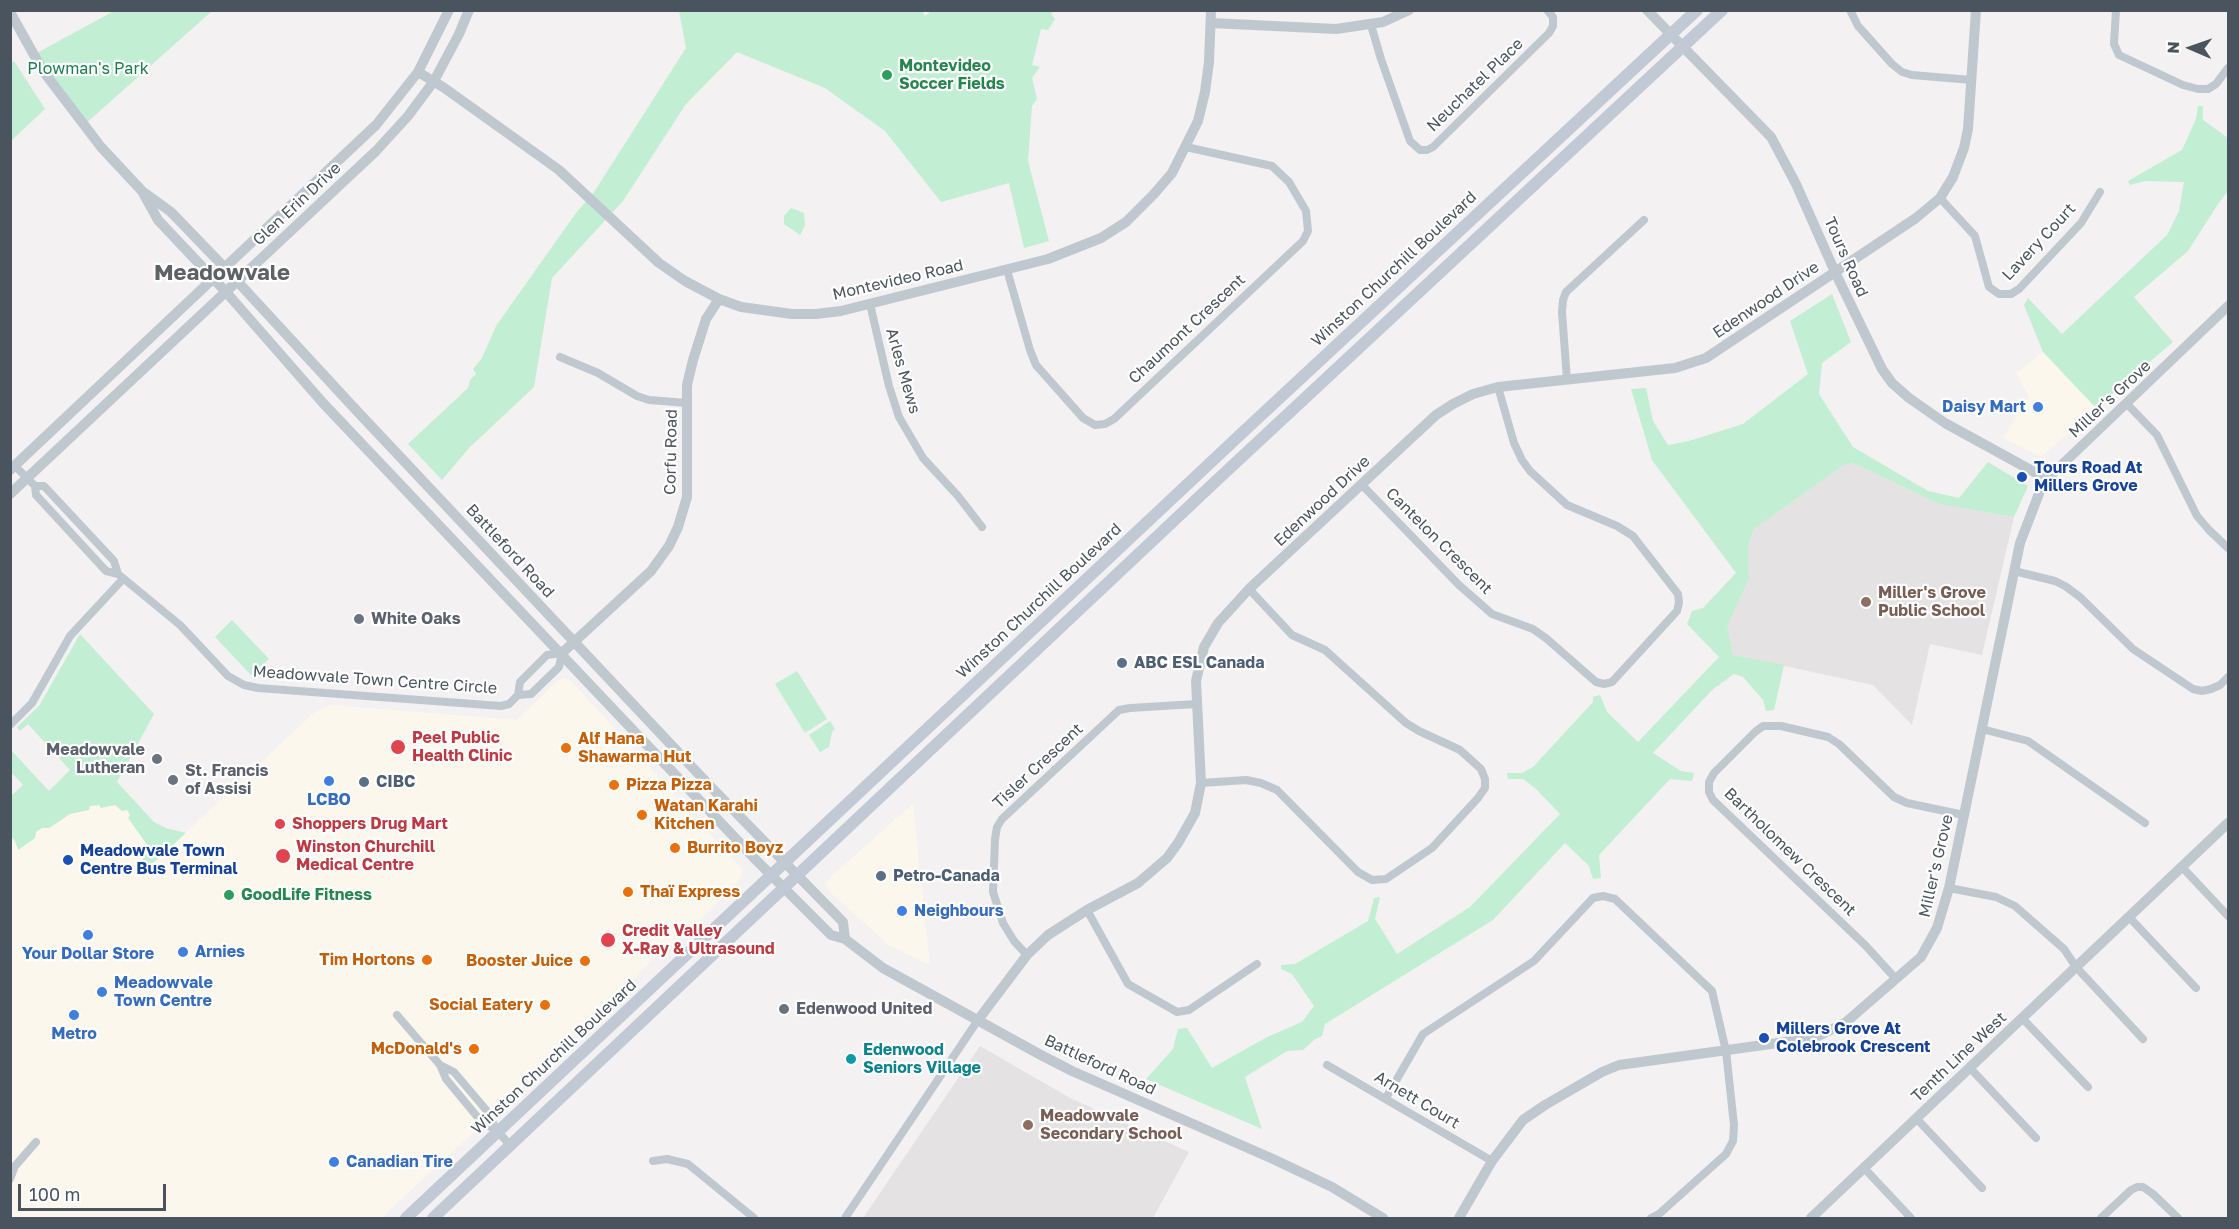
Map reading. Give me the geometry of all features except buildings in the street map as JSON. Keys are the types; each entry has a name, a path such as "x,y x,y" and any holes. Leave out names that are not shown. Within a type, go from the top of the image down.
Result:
{"main road":[{"name":"Winston Churchill Boulevard","path":"406,1218 1250,425 1697,10"},
{"name":"Winston Churchill Boulevard","path":"434,1218 1208,489 1722,10"}],"street":[{"name":"Glen Erin Drive","path":"13,468 376,125 418,72 449,10"},
{"name":"Glen Erin Drive","path":"10,494 31,482 226,292 376,151 408,116 434,81 469,10"},
{"name":"Montevideo Road","path":"418,72 559,170 659,263 685,281 719,299 741,307 792,314 841,311 1007,270 1073,251 1101,238 1126,222 1172,173 1198,121 1209,62 1211,10"},
{"path":"1211,23 1336,29 1371,25 1399,16 1409,10"},
{"name":"Neuchatel Place","path":"1371,25 1410,141 1420,150 1427,150 1433,147 1549,33 1553,26 1553,17 1547,10"},
{"name":"Tours Road","path":"1647,10 1771,137 1796,184 1882,369 1892,383 1945,423 2047,479"},
{"path":"1850,10 1858,26 1902,72 1912,75 1971,80"},
{"name":"Edenwood Drive","path":"845,1218 978,1020 1027,955 1048,935 1137,883 1167,858 1188,827 1195,813 1201,783 1196,681 1204,647 1218,623 1249,589 1436,415 1473,394 1498,387 1675,368 1706,358 1916,218 1940,198 1953,177 1964,148 1976,10"},
{"path":"2116,10 2114,44 2119,55 2183,85 2198,89 2208,89 2216,84 2229,68"},
{"name":"Battleford Road","path":"10,12 57,92 101,147 142,191 171,212 238,281 574,641 784,863 843,922 845,939"},
{"name":"Chaumont Crescent","path":"1007,270 1036,365 1083,418 1095,425 1105,424 1114,419 1303,241 1308,231 1306,212 1289,182 1272,166 1186,147"},
{"name":"Battleford Road","path":"142,191 158,220 226,292 323,403 784,889 831,935 845,939 883,968 1072,1071 1273,1159 1332,1187 1383,1218"},
{"name":"Lavery Court","path":"1940,198 1975,236 1989,287 1999,294 2011,294 2019,289 2081,223 2100,192"},
{"path":"1567,380 1562,312 1566,292 1644,220"},
{"name":"Corfu Road","path":"562,653 651,571 669,546 678,527 687,497 687,385 706,319 719,299"},
{"name":"Arles Mews","path":"870,304 889,386 899,417 922,458 958,496 982,527"},
{"name":"Miller's Grove","path":"1459,1218 1492,1161 1523,1120 1602,1072 1619,1065 1814,1038 1845,1023 1921,957 1936,928 1949,888 2014,571 2026,524 2047,479 2229,306"},
{"path":"560,357 598,373 637,396 649,400 687,403"},
{"name":"Cantelon Crescent","path":"1362,485 1459,585 1492,614 1533,629 1596,682 1604,684 1612,682 1677,611 1680,603 1678,594 1633,536 1617,526 1567,506 1530,471 1514,443 1498,387"},
{"path":"2127,404 2157,435 2198,516 2209,530 2229,548"},
{"name":"Meadowvale Town Centre Circle","path":"13,468 31,482 36,495 106,571 120,576 180,625 228,676 244,685 258,688 501,706 509,704 518,695 520,682 547,655 562,653 559,667 552,674 531,694 518,695"},
{"path":"2014,571 2066,586 2133,649 2193,689 2202,691 2211,689 2229,677"},
{"path":"10,724 32,703 70,636 120,576"},
{"path":"1201,783 1246,780 1277,790 1358,872 1372,880 1386,879 1432,848 1485,788 1485,779 1481,769 1460,750 1406,723 1325,650 1292,635 1249,589"},
{"name":"Tisler Crescent","path":"1027,955 1014,941 1003,923 993,892 995,839 997,827 1002,819 1119,710 1196,704"},
{"name":"Bartholomew Crescent","path":"1896,979 1865,945 1713,800 1708,792 1709,782 1714,773 1755,732 1763,726 1781,726 1834,740 1894,797 1929,808 1964,815"},
{"path":"1982,729 2028,741 2145,823"},
{"name":"Tenth Line West","path":"1811,1218 2229,823"},
{"path":"2182,867 2229,916"},
{"path":"1949,888 1996,897 2015,906 2064,949 2076,968 2143,1039"},
{"path":"1386,1098 1423,1034 1524,970 1593,898 1603,896 1615,899 1712,991 1726,1052 1734,1125 1733,1141 1726,1154 1659,1214 1651,1218"},
{"path":"1088,910 1128,984 1178,1012 1190,1010 1257,964"},
{"path":"2129,917 2196,988"},
{"path":"397,1015 440,1065 446,1079 480,1120 498,1132 511,1146"},
{"name":"Tenth Line West","path":"2022,1018 2088,1087"},
{"name":"Arnett Court","path":"1327,1065 1492,1161"},
{"path":"1970,1068 2036,1138"},
{"name":"Tenth Line West","path":"1916,1118 1982,1188"},
{"path":"10,1179 13,1166 36,1142"},
{"path":"653,1161 668,1160 688,1164 754,1218"},
{"path":"1864,1168 1911,1218"},
{"path":"2101,1218 2131,1190 2143,1187 2178,1218"}],"shaded area":[{"path":"2043,352 2096,408 2041,457 2003,438 2029,397 2016,373"},
{"name":"Miller's Grove Public School","path":"1853,463 1939,504 2014,517 1982,655 1930,644 1912,725 1873,685 1733,655 1726,625 1749,579 1748,546 1754,529 1844,465"},
{"name":"Meadowvale Town Centre","path":"564,678 571,681 743,870 740,879 710,910 685,934 666,947 512,1097 381,1218 11,1218 10,836 18,849 34,838 35,832 42,828 49,828 70,814 88,810 90,806 99,805 101,808 115,805 122,811 127,810 148,846 147,853 152,864 315,712 331,705 517,720 557,681"},
{"path":"913,804 930,965 890,946 830,892 825,884"},
{"name":"Meadowvale Secondary School","path":"980,1046 1070,1098 1189,1152 1153,1218 863,1218"}],"green space":[{"path":"921,10 925,16 933,10 1053,11 1051,14 1055,19 1048,30 1041,29 1032,65 1040,67 1032,78 1037,99 1032,106 1028,161 1049,241 1024,248 1009,183 941,202 885,131 825,88 737,52 686,104 623,201 552,278 534,387 469,448 442,480 408,444 468,388 470,380 476,374 473,369 482,358 496,326 576,213 594,192 686,48 679,11"},
{"name":"Plowman's Park","path":"114,11 212,11 83,126 33,55"},
{"path":"14,61 45,109 11,141 10,65"},
{"path":"2198,106 2203,106 2203,120 2228,138 2228,191 2188,251 2134,297 2173,342 2096,408 2043,352 2024,305 2028,298 2062,334 2167,235 2179,211 2184,182 2145,181 2130,185 2128,181 2182,150 2196,119"},
{"path":"791,208 804,213 805,225 800,235 784,224 784,216"},
{"path":"1832,294 1851,342 1822,363 1819,394 1853,447 1928,491 1959,498 1988,462 2028,486 2014,517 1939,504 1853,463 1844,465 1754,529 1748,546 1749,579 1727,626 1733,655 1784,665 1774,710 1766,711 1763,700 1743,677 1734,674 1713,689 1653,753 1681,771 1694,773 1692,781 1670,779 1599,855 1601,878 1593,879 1589,866 1565,843 1493,920 1325,1024 1322,1036 1303,1050 1287,1051 1245,1077 1262,1129 1146,1079 1173,1049 1178,1029 1187,1028 1212,1068 1267,1037 1302,1022 1314,1006 1292,974 1281,969 1281,965 1295,964 1368,921 1374,898 1380,897 1375,919 1397,954 1470,907 1560,814 1535,788 1523,779 1508,779 1507,773 1522,773 1533,767 1593,702 1593,697 1600,695 1607,712 1638,742 1719,657 1687,624 1692,611 1703,608 1736,573 1652,460 1631,389 1646,388 1653,421 1668,445 1689,441 1743,424 1808,374 1790,321"},
{"path":"232,620 269,659 251,675 215,637"},
{"path":"80,634 154,714 117,782 154,822 186,833 152,864 143,864 143,855 147,853 148,846 128,818 130,815 127,810 122,811 115,805 101,808 99,805 90,806 89,810 70,814 49,828 42,828 36,832 35,838 18,850 11,836 11,796 23,785 11,772 11,750 49,791 70,770 28,724 20,731 17,727 39,706"},
{"path":"797,671 827,719 805,733 775,684"},
{"path":"830,721 835,729 832,732 829,747 820,752 809,735"}],"place":[{"name":"Montevideo Soccer Fields","path":"887,75"},
{"name":"Daisy Mart","path":"2038,407"},
{"name":"Tours Road At Millers Grove","path":"2022,477"},
{"name":"Miller's Grove Public School","path":"1866,602"},
{"name":"White Oaks","path":"359,619"},
{"name":"ABC ESL Canada","path":"1122,663"},
{"name":"Peel Public Health Clinic","path":"398,747"},
{"name":"Alf Hana Shawarma Hut","path":"566,748"},
{"name":"Meadowvale Lutheran","path":"157,759"},
{"name":"St. Francis of Assisi","path":"173,780"},
{"name":"LCBO","path":"329,781"},
{"name":"CIBC","path":"364,782"},
{"name":"Pizza Pizza","path":"614,785"},
{"name":"Watan Karahi Kitchen","path":"642,815"},
{"name":"Shoppers Drug Mart","path":"280,824"},
{"name":"Burrito Boyz","path":"675,848"},
{"name":"Winston Churchill Medical Centre","path":"283,856"},
{"name":"Meadowvale Town Centre Bus Terminal","path":"68,860"},
{"name":"Petro-Canada","path":"881,876"},
{"name":"Thaï Express","path":"628,892"},
{"name":"GoodLife Fitness","path":"229,895"},
{"name":"Neighbours","path":"902,911"},
{"name":"Your Dollar Store","path":"88,935"},
{"name":"Credit Valley X-Ray & Ultrasound","path":"608,940"},
{"name":"Arnies","path":"183,952"},
{"name":"Tim Hortons","path":"427,960"},
{"name":"Booster Juice","path":"585,961"},
{"name":"Meadowvale Town Centre","path":"102,992"},
{"name":"Social Eatery","path":"545,1005"},
{"name":"Edenwood United","path":"784,1009"},
{"name":"Metro","path":"74,1015"},
{"name":"Millers Grove At Colebrook Crescent","path":"1764,1038"},
{"name":"McDonald's","path":"474,1049"},
{"name":"Edenwood Seniors Village","path":"851,1059"},
{"name":"Meadowvale Secondary School","path":"1028,1125"},
{"name":"Canadian Tire","path":"334,1162"}],"district":[{"name":"Meadowvale","path":"222,273"}]}
